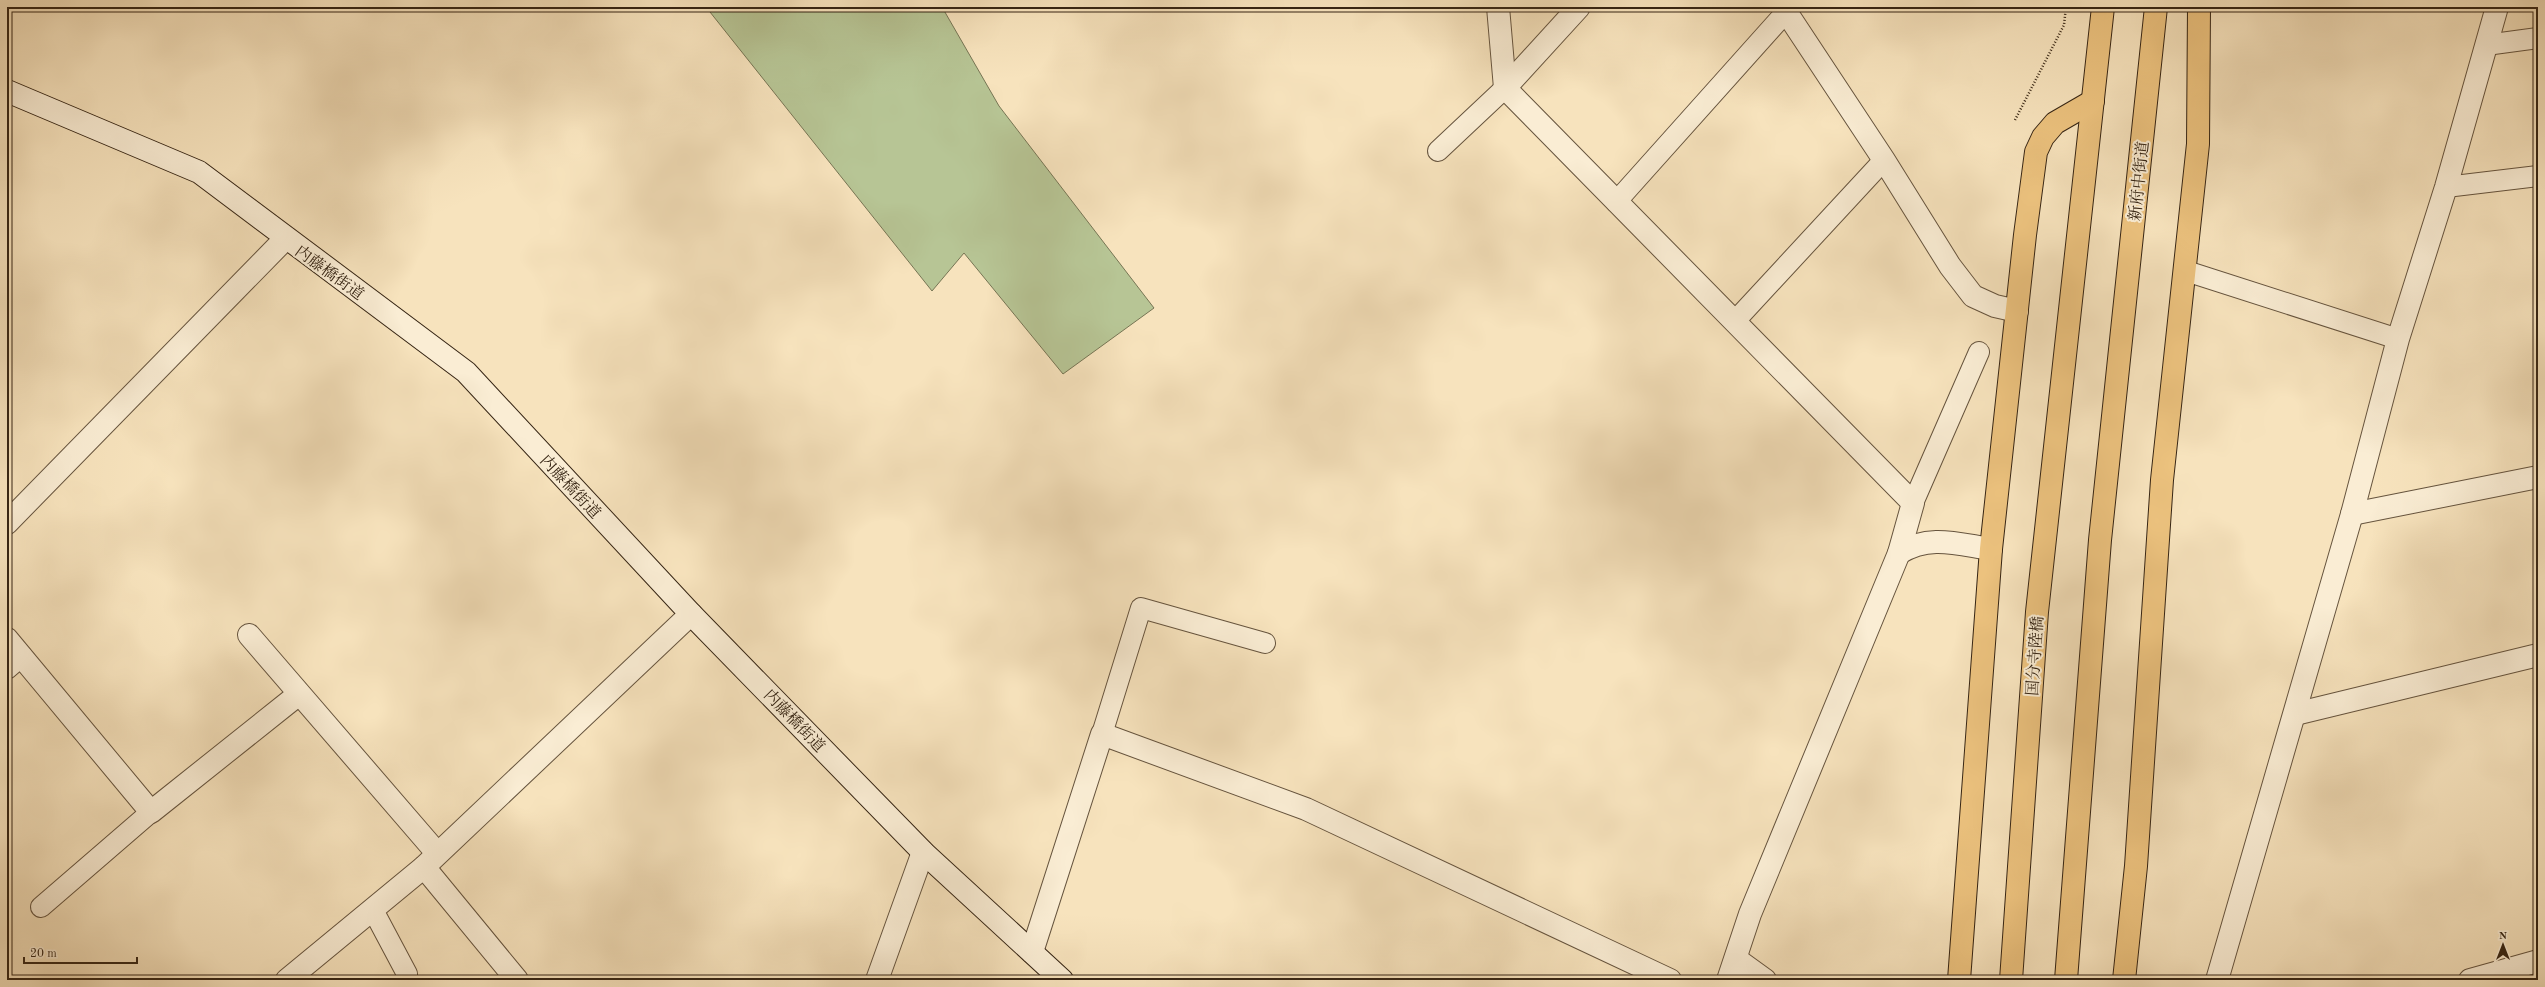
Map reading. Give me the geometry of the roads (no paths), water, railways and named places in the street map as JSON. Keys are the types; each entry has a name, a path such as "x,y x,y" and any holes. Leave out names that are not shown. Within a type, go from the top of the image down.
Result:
{"main road":[{"path":"1959,980 1991,549 2036,152 2043,137 2056,123 2093,101 2103,7"},
{"name":"新府中街道","path":"2066,980 2092,632 2156,7"},
{"path":"2124,980 2136,866 2162,480 2186,271 2198,144 2199,7"},
{"name":"国分寺陸橋","path":"2011,980 2037,612 2093,101"}],"street":[{"path":"1498,7 1505,88 1913,503 1898,553 1750,914 1728,980"},
{"path":"1505,88 1579,7"},
{"path":"2217,980 2352,514 2398,339 2446,187 2497,7"},
{"path":"1784,9 1884,160 1950,266 1973,296 1995,306 2017,311"},
{"name":"内藤橋街道","path":"7,91 199,172 285,239 466,372 691,614 923,852 1062,980"},
{"path":"7,523 285,239"},
{"path":"2352,514 2538,477"},
{"path":"1898,553 1911,545 1928,541 1991,549"},
{"path":"287,980 373,910 430,860 691,614"},
{"path":"249,635 299,694 430,860 517,980"},
{"path":"7,639 14,663 151,812 299,694"},
{"path":"2295,714 2538,655"},
{"path":"1032,952 1102,734 1306,809 1670,980"},
{"path":"877,980 923,852"},
{"path":"1736,959 1765,980"},
{"path":"2470,980 2538,961"}],"lane":[{"path":"1616,202 1784,9"},
{"path":"2486,45 2538,38"},
{"path":"1438,152 1505,88"},
{"path":"1735,321 1884,160"},
{"path":"2446,187 2538,176"},
{"path":"2186,271 2398,339"},
{"path":"1913,503 1979,352"},
{"path":"1102,734 1141,608 1265,643"},
{"path":"42,907 151,812"},
{"path":"373,910 408,974 408,980"}]}
